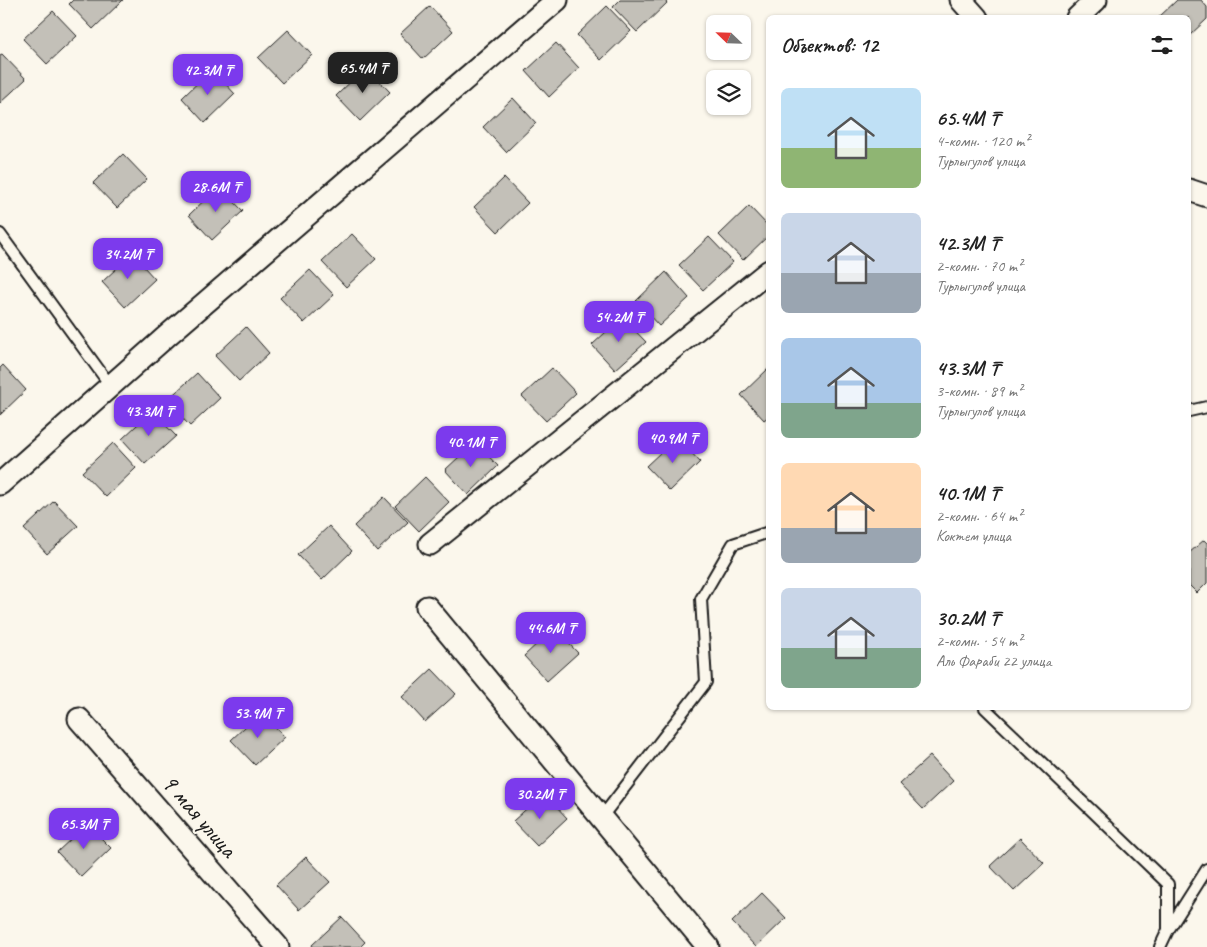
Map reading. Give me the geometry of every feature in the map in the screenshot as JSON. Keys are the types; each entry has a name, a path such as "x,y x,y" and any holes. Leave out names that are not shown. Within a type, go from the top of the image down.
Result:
{"street":[{"path":"0,484 110,385 557,0"},
{"path":"961,0 974,15"},
{"path":"1080,15 1096,0"},
{"path":"1191,191 1207,196"},
{"path":"430,544 766,274"},
{"path":"427,607 708,947"},
{"name":"9 мая улица","path":"79,719 278,947"}],"lane":[{"path":"0,234 110,385"},
{"path":"1191,410 1207,406"},
{"path":"601,818 706,682 701,599 724,559 734,544 766,533"},
{"path":"987,710 1168,884 1168,930"},
{"path":"1160,947 1168,930 1207,869"}],"building":[{"path":"73,0 123,0 93,29 69,4"},
{"path":"620,0 664,0 667,3 637,32 613,7"},
{"path":"1177,0 1201,0 1207,7 1207,19 1191,34 1191,15 1161,15"},
{"path":"430,6 453,31 423,59 400,34"},
{"path":"607,6 631,31 601,60 577,35"},
{"path":"53,11 77,36 47,64 23,39"},
{"path":"288,30 312,55 282,83 258,58"},
{"path":"556,43 579,68 549,97 526,71"},
{"path":"2,54 26,79 0,103 0,55"},
{"path":"366,67 390,92 360,121 336,96"},
{"path":"212,69 235,94 205,123 182,98"},
{"path":"513,98 536,123 506,152 483,127"},
{"path":"123,154 147,179 117,208 93,183"},
{"path":"504,178 528,203 498,232 474,207"},
{"path":"219,186 243,211 212,240 189,215"},
{"path":"749,206 766,224 766,238 743,260 719,235"},
{"path":"352,234 376,259 346,287 322,262"},
{"path":"709,237 733,262 703,290 679,265"},
{"path":"132,254 155,279 125,307 102,282"},
{"path":"310,270 334,295 304,323 280,298"},
{"path":"666,272 689,298 659,326 636,301"},
{"path":"622,317 646,342 615,370 592,345"},
{"path":"246,327 269,353 239,381 215,356"},
{"path":"3,365 26,390 0,415 0,368"},
{"path":"552,368 576,393 546,421 522,396"},
{"path":"766,371 766,418 764,420 741,395"},
{"path":"197,373 220,398 190,426 166,401"},
{"path":"152,411 176,436 145,464 122,439"},
{"path":"677,437 700,462 670,491 646,466"},
{"path":"475,442 498,466 468,495 445,470"},
{"path":"113,443 136,468 106,497 82,472"},
{"path":"425,477 449,502 419,531 395,506"},
{"path":"384,497 408,522 377,551 354,526"},
{"path":"54,501 78,526 47,554 24,529"},
{"path":"329,526 352,551 322,580 298,555"},
{"path":"1204,540 1207,543 1207,583 1197,593 1191,587 1191,551"},
{"path":"554,628 578,653 547,681 524,656"},
{"path":"432,669 456,694 425,722 402,697"},
{"path":"261,712 285,737 255,765 231,740"},
{"path":"930,756 953,781 923,809 899,784"},
{"path":"544,793 567,818 537,846 513,821"},
{"path":"87,824 111,848 81,877 57,852"},
{"path":"1020,838 1044,863 1014,891 990,866"},
{"path":"306,857 330,882 299,910 276,885"},
{"path":"762,893 786,918 756,947 732,922"},
{"path":"342,917 365,942 360,947 313,947 312,945"}]}
